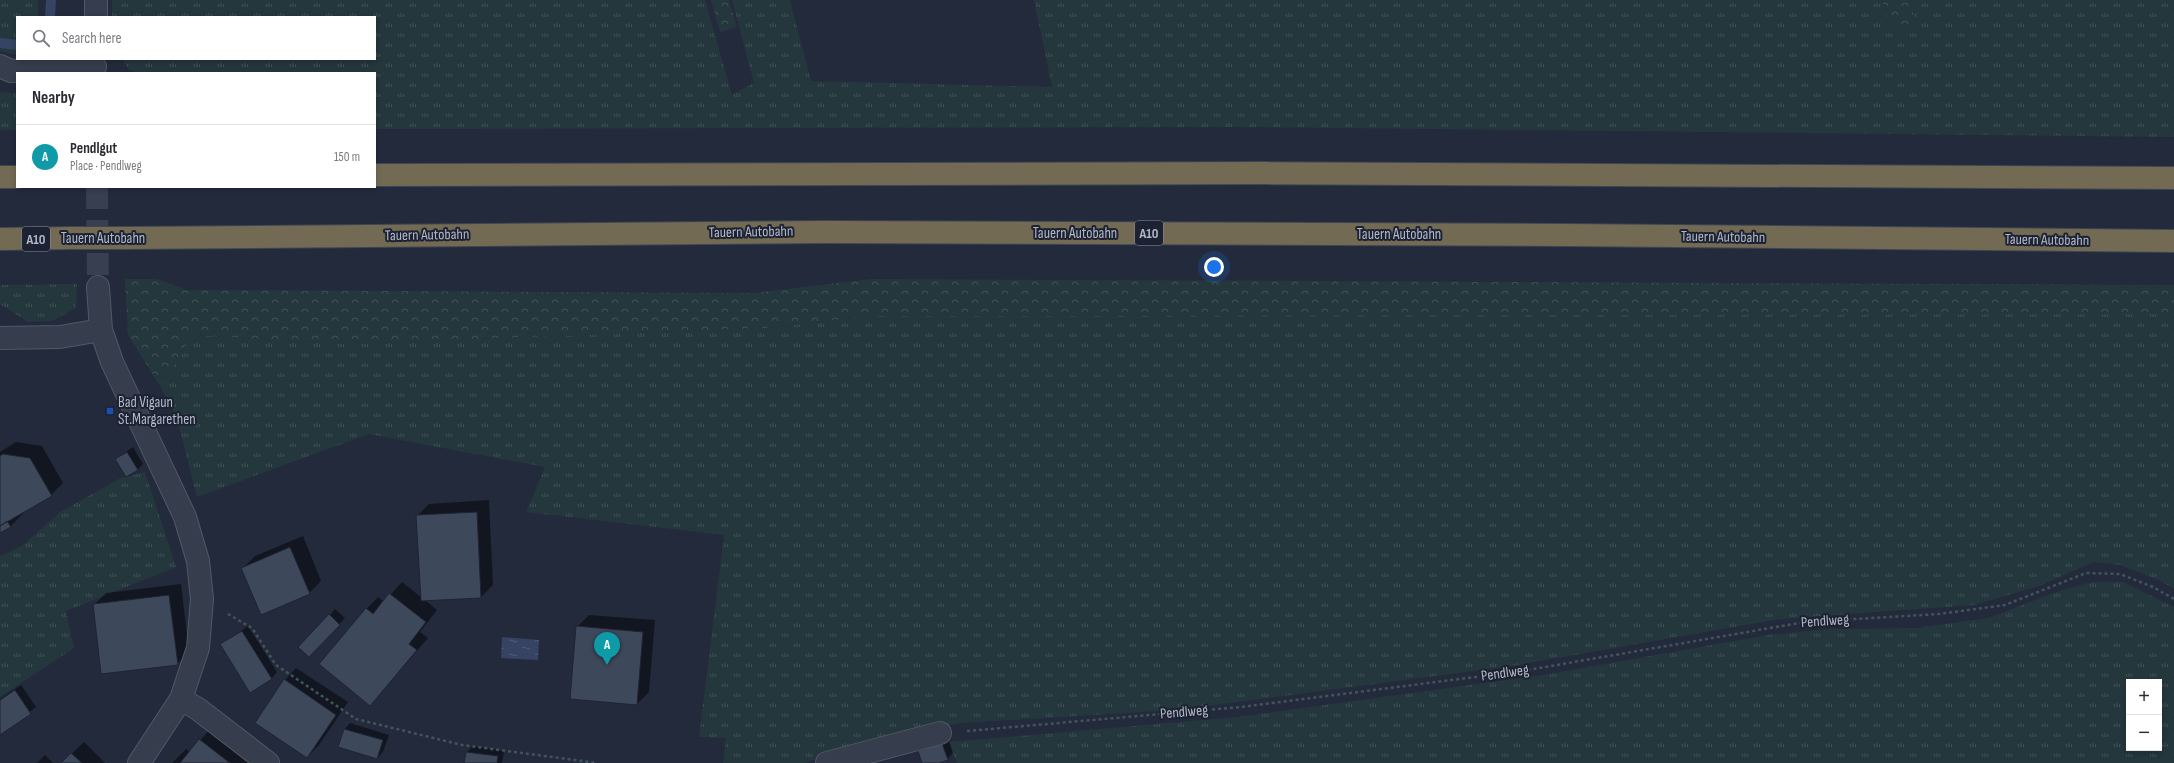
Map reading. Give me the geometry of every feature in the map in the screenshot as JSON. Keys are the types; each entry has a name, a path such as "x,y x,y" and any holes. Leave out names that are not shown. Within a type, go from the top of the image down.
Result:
{"highway":[{"path":"376,175 812,172 1536,173 2174,178"},
{"path":"0,177 16,177"},
{"name":"Tauern Autobahn","path":"0,239 841,232 1582,235 2174,241"}],"street":[{"path":"96,0 96,16"},
{"path":"4,70 95,66"},
{"path":"98,287 101,330 112,362 185,517 198,561 202,599 198,648 181,699 139,763"},
{"path":"0,338 60,337 101,330"},
{"path":"181,699 198,709 268,763"},
{"path":"827,763 940,733"}],"path":[{"name":"Pendlweg","path":"940,733 1241,707 1522,671 1805,622 1939,614 2005,605 2086,573 2120,574 2153,587 2174,599"},
{"path":"202,599 252,628 276,665 356,719 462,745 597,763"}],"green space":[{"path":"0,0 38,0 38,16 16,16 16,55 0,51"},
{"path":"112,0 705,0 732,95 754,83 732,0 790,0 811,81 1052,87 1034,0 1882,0 1891,30 1917,25 1909,0 2174,0 2174,137 1239,127 376,129 376,72 134,72 129,69 123,60 376,60 376,16 112,16"},
{"path":"711,0 729,0 737,27 720,32"},
{"path":"1882,0 1909,0 1917,25 1891,30"},
{"path":"0,92 16,93 16,130 0,130"},
{"path":"125,279 157,279 187,290 753,293 871,279 2174,285 2174,314 873,316 765,328 348,344 193,335 160,386 128,335"},
{"path":"77,284 76,308 52,321 28,322 0,304 0,285"},
{"path":"2043,313 2174,314 2174,589 2159,580 2120,565 2094,562 2039,586 1974,605 1780,619 1511,666 1176,710 960,723 912,732 804,763 723,763 726,738 699,737 724,535 526,512 545,467 369,434 197,497 176,415 160,386 193,335 348,344 765,328 873,316"},
{"path":"145,472 176,567 66,611 74,648 0,697 0,556 22,546 60,512 121,478"},
{"path":"2091,582 2123,582 2174,607 2174,763 957,763 948,742 1238,717 1543,675 1768,635 1829,629 1916,628 1989,618 2056,592"}],"water":[{"path":"502,637 539,640 538,660 501,658"}],"building":[{"path":"127,452 138,470 126,477 115,459"},
{"path":"3,454 30,458 52,496 0,526 0,456"},
{"path":"477,512 481,598 421,601 416,515"},
{"path":"7,521 11,527 0,533 0,526"},
{"path":"290,547 310,594 261,615 241,568"},
{"path":"389,593 426,622 409,644 417,650 370,706 319,664 366,608 373,614"},
{"path":"169,595 178,665 101,674 93,604"},
{"path":"329,614 340,625 309,657 298,647"},
{"path":"576,626 643,632 637,705 570,699"},
{"path":"242,631 272,679 250,693 220,644"},
{"path":"284,679 336,715 307,758 255,723"},
{"path":"15,690 31,714 0,735 0,700"},
{"path":"344,729 383,740 377,759 338,747"},
{"path":"199,739 230,763 180,763"},
{"path":"942,743 948,760 939,763 922,763 918,751"},
{"path":"466,752 498,756 497,763 464,763"},
{"path":"71,753 82,763 61,763"}],"waterway":[{"path":"50,16 51,0"},
{"path":"0,43 16,45"}],"tunnel":[{"path":"97,188 98,287"}],"place":[{"name":"Bad Vigaun St.Margarethen","path":"110,411"},
{"name":"Pendlgut","path":"607,665"}]}
